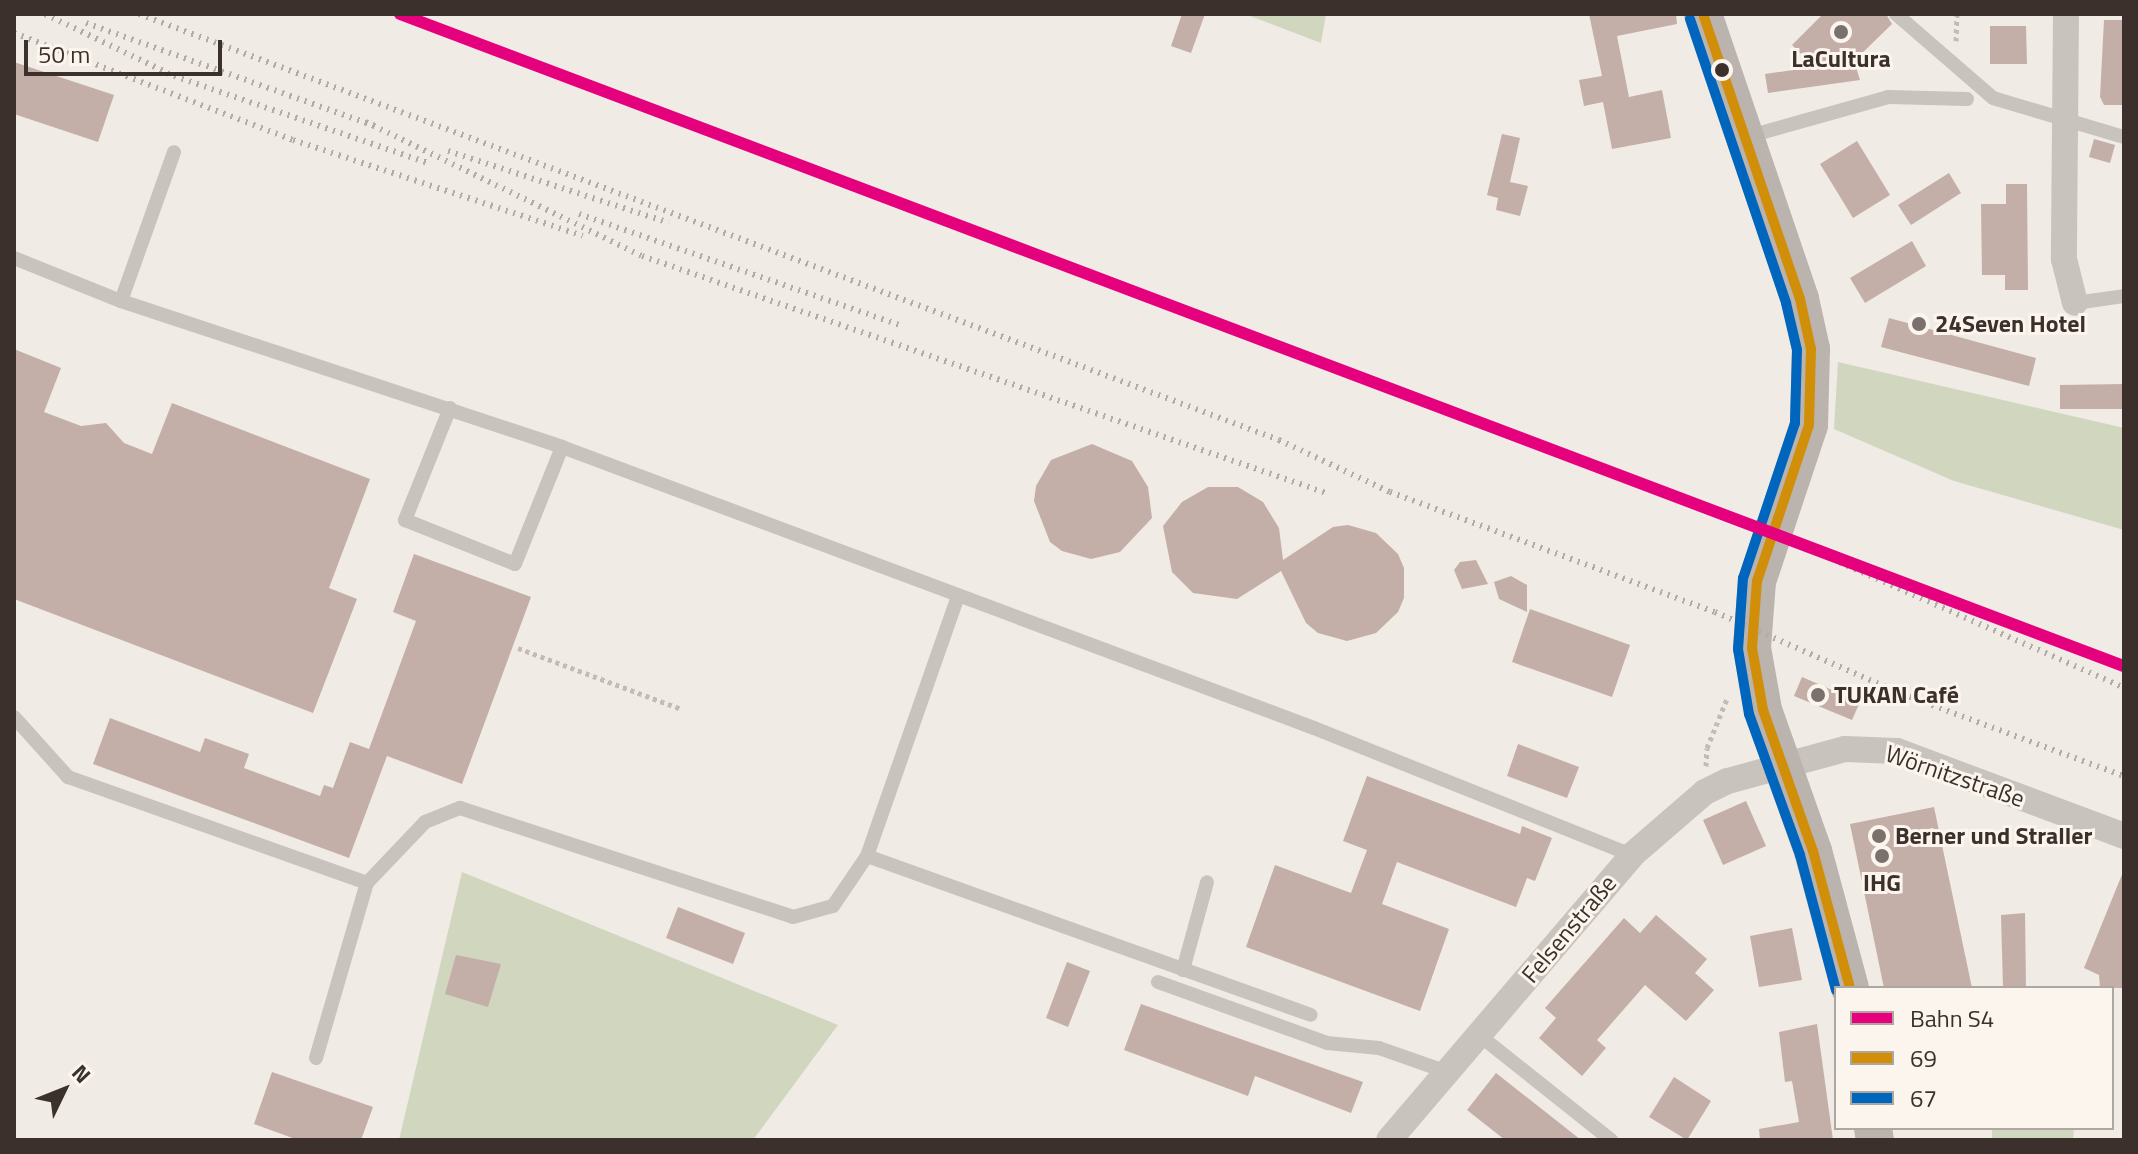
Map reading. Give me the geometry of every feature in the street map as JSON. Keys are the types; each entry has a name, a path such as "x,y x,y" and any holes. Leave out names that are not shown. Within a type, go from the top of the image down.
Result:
{"main road":[{"path":"1703,14 1800,299 1813,372 1809,425 1763,559 1751,628 1763,710 1813,851 1849,986"}],"street":[{"path":"2066,14 2064,259 2075,303"},
{"name":"Wörnitzstraße","path":"1782,764 1845,749 1897,751 2124,836"},
{"name":"Felsenstraße","path":"1389,1140 1632,855 1705,792 1782,764"}],"lane":[{"path":"1896,14 1993,98 2065,115 2124,137"},
{"path":"1745,137 1888,97 1967,99"},
{"path":"121,301 174,152"},
{"path":"14,258 121,301 562,447 1314,728 1632,855"},
{"path":"2075,303 2124,296"},
{"path":"450,408 405,520 515,564 562,447"},
{"path":"316,1058 367,883 425,822 460,808 793,917 833,906 867,856 958,596"},
{"path":"14,717 68,777 367,883"},
{"path":"867,856 1310,1015"},
{"path":"1183,970 1207,882"},
{"path":"1158,982 1327,1043 1379,1048 1447,1072"},
{"path":"1479,1035 1611,1140"}],"path":[{"path":"518,648 681,709"},
{"path":"1705,792 1707,748 1730,691"}],"green space":[{"path":"1245,14 1326,14 1321,43"},
{"path":"1838,362 2124,428 2124,530 1954,481 1834,429"},
{"path":"462,872 838,1025 753,1140 399,1140"},
{"path":"1992,1130 2074,1130 2073,1140 1992,1140"}],"building":[{"path":"1182,14 1205,14 1191,53 1171,46"},
{"path":"1589,14 1676,14 1677,24 1617,36 1629,97 1662,90 1671,138 1612,149 1603,102 1584,106 1579,80 1602,76"},
{"path":"1823,14 1886,14 1892,24 1854,61 1860,80 1768,93 1765,74 1814,67 1792,45"},
{"path":"2104,20 2124,20 2124,105 2104,105 2100,97"},
{"path":"1990,26 2026,26 2027,64 1990,64"},
{"path":"14,62 114,95 98,142 14,114"},
{"path":"1502,134 1520,138 1510,182 1528,186 1520,216 1496,210 1498,198 1487,195"},
{"path":"2094,139 2115,145 2110,163 2089,157"},
{"path":"1857,141 1890,195 1853,218 1820,164"},
{"path":"1949,173 1961,193 1911,225 1898,205"},
{"path":"2006,184 2027,184 2028,290 2005,290 2005,275 1982,275 1981,204 2006,204"},
{"path":"1912,241 1926,266 1865,303 1850,278"},
{"path":"1889,318 2036,358 2029,386 1881,347"},
{"path":"14,349 61,368 44,412 81,426 106,423 124,443 152,454 172,403 370,479 329,588 357,599 313,713 14,599"},
{"path":"2124,384 2124,409 2060,409 2060,385"},
{"path":"1092,444 1132,461 1148,487 1152,518 1120,552 1091,559 1062,551 1050,542 1034,501 1036,486 1051,460"},
{"path":"1208,487 1238,487 1263,502 1279,528 1283,560 1333,527 1348,525 1376,533 1398,554 1404,568 1404,598 1398,612 1376,633 1347,641 1318,633 1306,623 1281,571 1237,599 1193,593 1172,572 1163,526 1182,502"},
{"path":"414,554 531,597 462,784 387,756 349,858 93,764 110,718 200,752 205,738 249,754 244,768 320,796 324,785 333,788 350,742 369,749 416,621 393,612"},
{"path":"1476,560 1488,584 1462,589 1454,570 1460,562"},
{"path":"1511,576 1527,585 1527,612 1499,599 1494,582"},
{"path":"1530,609 1630,645 1612,697 1512,662"},
{"path":"1802,677 1860,702 1852,720 1794,696"},
{"path":"1518,744 1579,767 1567,798 1507,776"},
{"path":"1367,776 1520,834 1522,826 1552,838 1535,881 1527,878 1516,907 1397,862 1382,904 1449,929 1420,1011 1246,947 1275,865 1351,893 1367,850 1343,841"},
{"path":"1746,801 1766,846 1723,865 1703,820"},
{"path":"1934,807 1972,986 1884,986 1850,824"},
{"path":"2123,872 2124,988 2100,986 2099,975 2084,968"},
{"path":"678,907 745,933 733,964 666,938"},
{"path":"2025,913 2026,986 2003,986 2001,915"},
{"path":"1656,915 1707,959 1695,973 1714,990 1686,1021 1645,985 1597,1040 1606,1048 1582,1076 1539,1038 1556,1018 1545,1008 1624,918 1640,933"},
{"path":"1792,928 1802,980 1759,987 1750,936"},
{"path":"456,955 501,964 488,1007 445,994"},
{"path":"1067,962 1090,971 1068,1027 1046,1018"},
{"path":"1141,1004 1363,1082 1351,1113 1255,1076 1248,1096 1124,1050"},
{"path":"1817,1024 1833,1140 1760,1140 1759,1129 1799,1122 1792,1081 1785,1082 1779,1032"},
{"path":"272,1072 373,1107 361,1140 298,1140 254,1124"},
{"path":"1496,1073 1581,1140 1505,1140 1467,1110"},
{"path":"1674,1077 1711,1101 1687,1140 1649,1117"}],"railway":[{"path":"45,14 174,76 431,164"},
{"path":"139,14 1279,440 1390,492 1715,612 1902,694 2124,776"},
{"path":"86,23 376,126"},
{"path":"14,33 293,140 583,236"},
{"path":"366,122 642,256 1326,493"},
{"path":"448,151 669,223"},
{"path":"579,214 900,325"},
{"path":"1796,543 2124,688"}],"rail line":[{"name":"S4","path":"400,14 2124,666"}],"transit line":[{"name":"69","path":"1703,14 1800,299 1811,349 1809,425 1757,581 1752,648 1763,710 1813,851 1849,986"},
{"name":"67","path":"1690,19 1786,303 1797,350 1795,423 1743,578 1738,649 1749,714 1800,855 1835,986"}],"place":[{"name":"LaCultura","path":"1841,32"},
{"name":"24Seven Hotel","path":"1919,324"},
{"name":"TUKAN Café","path":"1818,695"},
{"name":"Berner und Straller","path":"1879,836"},
{"name":"IHG","path":"1882,856"}]}
